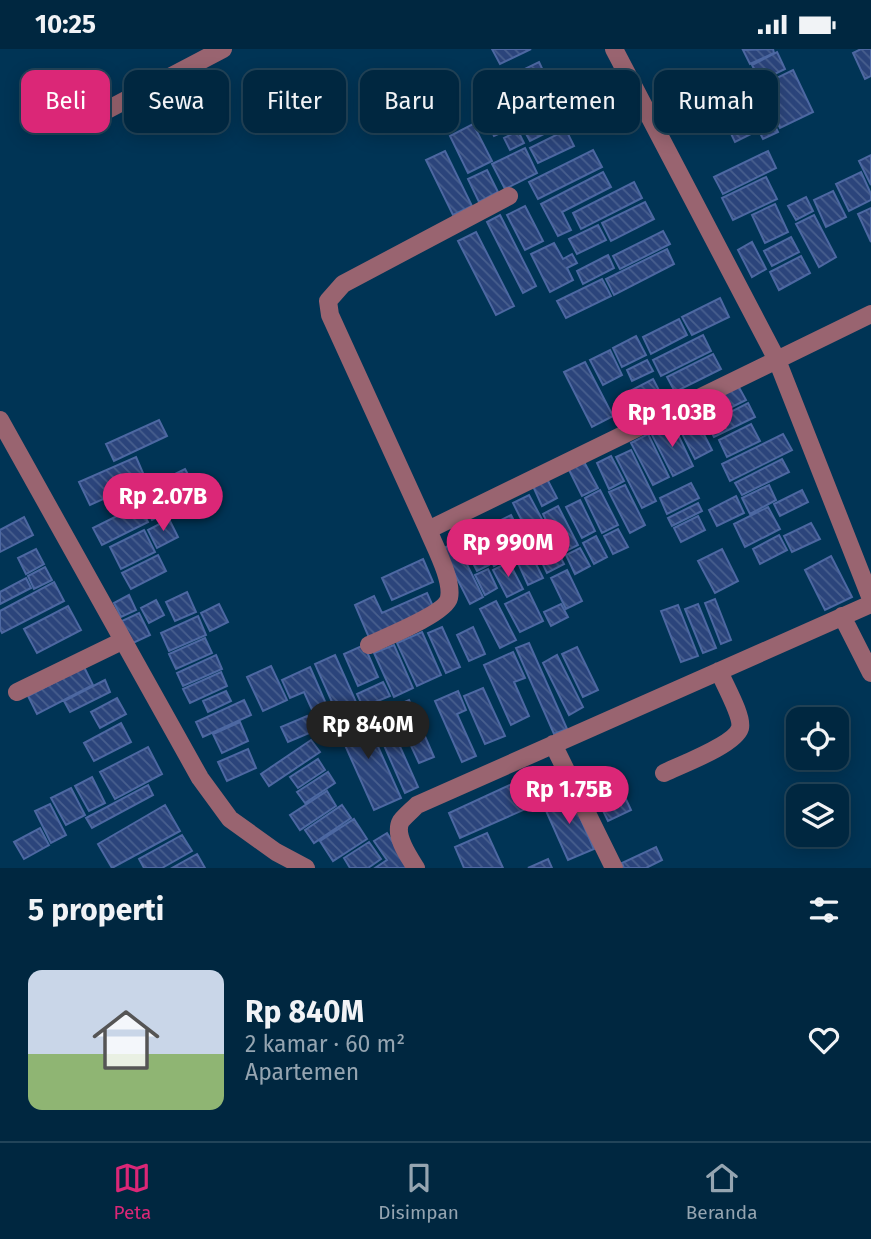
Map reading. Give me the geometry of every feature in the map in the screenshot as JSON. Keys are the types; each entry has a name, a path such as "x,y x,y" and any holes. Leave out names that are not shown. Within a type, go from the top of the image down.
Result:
{"street":[{"path":"110,108 223,49"},
{"path":"614,49 777,360 860,608 871,673"},
{"path":"369,645 440,610 449,599 449,582 330,315 328,301 343,284 509,196"},
{"path":"428,530 871,314"},
{"path":"0,420 200,778 230,819 276,852 306,868"},
{"path":"416,868 406,853 398,829 401,821 417,805 860,608"},
{"path":"17,692 122,641"},
{"path":"664,773 727,742 735,737 740,728 739,717 719,671"},
{"path":"553,744 614,868"}],"building":[{"path":"492,49 531,49 500,64"},
{"path":"773,49 774,53 750,64 743,50"},
{"path":"861,49 871,49 871,76 865,79 853,53"},
{"path":"777,52 785,69 778,72 778,70 754,70 752,65"},
{"path":"539,62 543,70 522,70"},
{"path":"793,70 813,112 780,128 778,124 778,77"},
{"path":"473,124 473,133 478,133 492,161 468,173 450,136"},
{"path":"519,133 524,143 510,150 504,138"},
{"path":"526,133 546,133 530,141"},
{"path":"560,133 568,133 574,146 538,163 530,148"},
{"path":"731,133 753,133 735,142"},
{"path":"760,133 776,133 763,139"},
{"path":"525,148 537,173 505,189 492,164"},
{"path":"593,150 602,167 538,199 529,182"},
{"path":"445,151 472,206 453,215 426,160"},
{"path":"768,151 776,168 723,194 714,177"},
{"path":"871,155 871,185 859,161"},
{"path":"487,170 498,192 479,202 468,179"},
{"path":"603,172 611,187 562,212 571,230 558,236 541,204"},
{"path":"861,172 871,200 849,211 836,184"},
{"path":"766,177 777,199 733,220 722,198"},
{"path":"634,182 642,198 581,229 573,213"},
{"path":"833,191 846,217 826,227 814,200"},
{"path":"806,197 813,211 796,220 788,206"},
{"path":"645,202 654,219 611,241 602,223"},
{"path":"775,204 788,232 765,243 752,215"},
{"path":"525,206 543,241 525,250 507,215"},
{"path":"871,208 871,242 858,214"},
{"path":"500,215 536,286 523,293 487,222"},
{"path":"814,215 836,257 819,267 796,224"},
{"path":"598,225 606,240 577,254 569,239"},
{"path":"663,231 670,244 620,269 613,256"},
{"path":"476,232 514,306 496,315 458,241"},
{"path":"791,237 799,252 772,266 764,251"},
{"path":"752,242 766,269 752,277 738,250"},
{"path":"554,243 563,259 572,254 577,263 567,268 573,280 550,292 531,254"},
{"path":"667,249 674,264 614,295 606,279"},
{"path":"608,255 614,268 583,284 577,271"},
{"path":"801,256 810,273 779,290 770,272"},
{"path":"602,279 611,296 566,318 557,301"},
{"path":"720,298 729,317 692,335 682,317"},
{"path":"679,319 687,335 651,354 643,337"},
{"path":"703,335 711,351 661,376 653,360"},
{"path":"636,336 646,355 622,367 613,348"},
{"path":"610,350 622,375 603,385 590,360"},
{"path":"713,354 721,369 675,392 667,377"},
{"path":"647,360 653,371 632,381 627,370"},
{"path":"585,362 613,416 592,427 564,372"},
{"path":"653,379 662,396 640,407 632,390"},
{"path":"736,382 746,400 704,421 694,403"},
{"path":"748,403 755,417 714,437 707,424"},
{"path":"692,411 712,450 695,459 675,420"},
{"path":"159,420 167,436 114,461 106,444"},
{"path":"672,422 693,466 673,476 651,433"},
{"path":"751,424 760,441 727,457 719,440"},
{"path":"648,434 669,477 653,485 631,443"},
{"path":"783,434 792,450 730,481 722,464"},
{"path":"631,450 656,501 642,508 616,457"},
{"path":"611,456 624,481 609,489 597,463"},
{"path":"136,457 146,480 90,505 79,482"},
{"path":"582,458 598,488 582,496 567,466"},
{"path":"782,459 789,472 742,495 735,483"},
{"path":"185,469 197,491 185,497 173,475"},
{"path":"546,477 557,498 542,506 532,484"},
{"path":"691,483 699,498 667,514 660,498"},
{"path":"625,485 645,525 630,533 609,492"},
{"path":"769,485 776,500 750,514 742,498"},
{"path":"600,490 618,525 602,533 585,498"},
{"path":"802,490 808,502 780,516 774,504"},
{"path":"170,493 177,507 152,520 145,505"},
{"path":"529,495 544,523 527,531 513,503"},
{"path":"736,496 744,513 717,526 709,510"},
{"path":"580,500 595,531 582,538 566,507"},
{"path":"698,503 702,511 672,526 668,518"},
{"path":"139,505 148,522 102,545 93,528"},
{"path":"558,506 578,545 562,553 543,514"},
{"path":"768,507 780,529 745,547 734,524"},
{"path":"511,515 530,552 514,560 495,523"},
{"path":"698,516 705,530 681,542 674,528"},
{"path":"24,517 33,535 0,552 0,530"},
{"path":"169,519 178,537 157,548 148,530"},
{"path":"811,523 820,539 792,552 784,536"},
{"path":"493,527 508,558 494,566 478,535"},
{"path":"618,529 628,547 613,554 604,536"},
{"path":"144,530 155,552 121,569 110,547"},
{"path":"546,530 564,564 547,573 530,538"},
{"path":"779,535 787,550 760,564 753,549"},
{"path":"474,536 489,565 477,571 462,542"},
{"path":"596,536 607,557 594,564 583,543"},
{"path":"456,542 483,597 470,604 442,549"},
{"path":"580,548 590,566 575,574 566,555"},
{"path":"36,549 44,564 26,574 18,558"},
{"path":"722,549 738,581 715,593 698,561"},
{"path":"531,554 543,578 528,585 517,561"},
{"path":"158,555 166,571 131,589 122,573"},
{"path":"831,556 852,597 825,610 805,570"},
{"path":"423,559 433,582 392,600 382,578"},
{"path":"509,562 523,589 507,597 493,570"},
{"path":"45,567 52,580 34,589 28,576"},
{"path":"488,569 497,588 485,595 475,575"},
{"path":"567,570 582,601 566,609 551,578"},
{"path":"26,578 31,588 0,604 0,592"},
{"path":"54,582 64,601 2,633 0,611"},
{"path":"187,592 196,612 175,621 166,602"},
{"path":"529,592 543,621 520,632 505,604"},
{"path":"427,593 435,611 370,640 355,605 374,596 382,613"},
{"path":"129,595 136,610 121,617 114,603"},
{"path":"715,599 731,640 721,644 705,603"},
{"path":"156,600 164,615 149,623 141,608"},
{"path":"496,601 516,640 500,648 480,609"},
{"path":"219,604 228,622 210,631 201,613"},
{"path":"561,604 568,617 551,626 544,612"},
{"path":"698,604 716,648 703,653 685,609"},
{"path":"678,605 698,656 681,662 661,611"},
{"path":"68,606 81,630 37,653 24,629"},
{"path":"139,613 150,635 133,643 122,621"},
{"path":"198,616 206,635 169,651 161,633"},
{"path":"442,627 460,667 446,673 428,633"},
{"path":"473,627 485,654 469,661 457,635"},
{"path":"422,632 441,675 417,686 397,643"},
{"path":"205,638 212,653 176,669 169,654"},
{"path":"529,643 567,729 554,734 516,648"},
{"path":"364,645 378,677 358,686 344,654"},
{"path":"394,645 413,688 394,697 374,653"},
{"path":"577,647 598,690 583,697 562,654"},
{"path":"513,652 525,678 514,682 529,716 511,725 484,665"},
{"path":"216,655 222,669 183,686 177,673"},
{"path":"335,655 356,702 336,711 315,664"},
{"path":"557,655 583,707 569,715 543,663"},
{"path":"271,666 287,700 263,711 247,677"},
{"path":"84,667 93,685 37,714 28,696"},
{"path":"310,667 327,706 313,712 304,692 290,698 282,680"},
{"path":"221,672 227,686 190,703 183,689"},
{"path":"105,680 110,692 70,712 64,701"},
{"path":"383,682 390,696 363,707 357,694"},
{"path":"483,688 505,736 485,744 464,696"},
{"path":"226,691 231,701 208,712 203,701"},
{"path":"458,691 466,710 457,714 476,756 462,762 435,701"},
{"path":"117,698 126,714 100,728 91,712"},
{"path":"244,700 251,715 203,737 196,722"},
{"path":"409,700 434,757 419,763 393,707"},
{"path":"381,704 418,787 405,793 368,709"},
{"path":"363,713 401,798 374,810 336,725"},
{"path":"307,716 314,731 288,742 281,727"},
{"path":"240,722 248,741 222,753 213,734"},
{"path":"121,723 131,742 94,761 84,743"},
{"path":"311,740 320,752 269,786 261,774"},
{"path":"148,747 162,774 115,799 100,772"},
{"path":"248,749 256,768 227,781 218,762"},
{"path":"318,759 325,770 298,788 290,777"},
{"path":"328,772 335,783 305,803 297,792"},
{"path":"536,773 548,799 460,838 449,813"},
{"path":"92,777 105,803 89,811 75,786"},
{"path":"617,780 631,810 608,821 593,790"},
{"path":"148,785 153,795 92,828 86,818"},
{"path":"71,788 85,815 66,825 51,798"},
{"path":"327,791 336,806 300,830 290,815"},
{"path":"569,792 594,849 568,860 543,804"},
{"path":"50,804 66,835 51,843 35,811"},
{"path":"165,805 180,831 112,868 98,844"},
{"path":"342,805 351,818 314,843 305,830"},
{"path":"354,819 367,839 333,861 320,841"},
{"path":"40,828 49,845 24,859 14,842"},
{"path":"387,833 409,868 375,868 387,860 374,841"},
{"path":"487,833 503,868 464,868 455,847"},
{"path":"182,835 192,851 162,868 144,868 139,859"},
{"path":"369,842 381,859 368,868 350,868 344,858"},
{"path":"656,847 662,860 646,868 624,868 622,863"},
{"path":"197,854 205,868 172,868"},
{"path":"548,859 552,868 528,868"}]}
